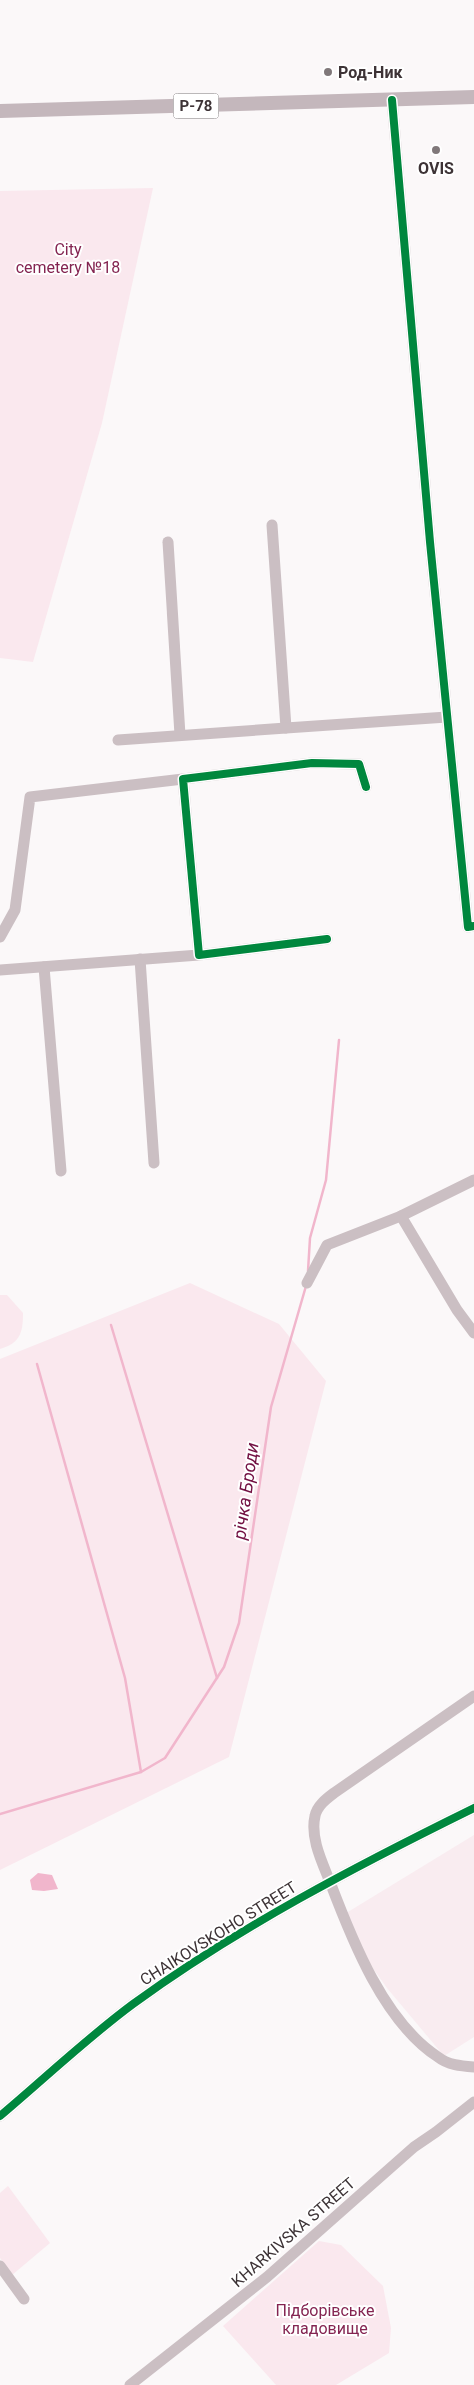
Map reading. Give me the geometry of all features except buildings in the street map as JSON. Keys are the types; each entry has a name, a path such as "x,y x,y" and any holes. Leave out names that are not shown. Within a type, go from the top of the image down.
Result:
{"main road":[{"name":"Р-78","path":"0,111 474,97"}],"street":[{"path":"392,100 428,523 447,717 468,927 474,926"},
{"path":"272,525 286,728"},
{"path":"168,542 180,736"},
{"path":"118,740 447,717"},
{"path":"0,937 16,910 30,797 312,763 358,764 366,787"},
{"path":"183,779 200,955"},
{"path":"0,970 200,955 327,939"},
{"path":"140,959 154,1163"},
{"path":"44,966 61,1172"},
{"path":"307,1283 327,1244 401,1216 474,1180"},
{"path":"401,1216 457,1310 474,1333"},
{"path":"474,1696 347,1783 321,1805 315,1817 315,1831 320,1858 358,1951 400,2021 437,2057 453,2064 474,2067"},
{"name":"CHAIKOVSKOHO STREET","path":"0,2116 144,1996 278,1910 330,1881 474,1808"},
{"name":"KHARKIVSKA STREET","path":"130,2385 260,2283 414,2148 474,2102"},
{"path":"0,2266 24,2299"}],"shaded area":[{"path":"474,1835 474,2037 444,2056 387,1988 362,1953 343,1915"},
{"path":"38,1873 52,1875 58,1889 32,1890 30,1880"}],"green space":[{"name":"City cemetery №18","path":"153,188 102,423 33,662 0,658 0,191"},
{"path":"190,1283 279,1324 326,1381 229,1757 0,1870 0,1359"},
{"path":"0,1295 7,1295 23,1313 19,1336 12,1344 0,1349"},
{"path":"8,2186 50,2243 12,2275 0,2258 0,2193"},
{"name":"Підборівське кладовище","path":"319,2241 341,2245 383,2286 391,2328 389,2353 336,2385 276,2385 223,2326"}],"waterway":[{"name":"річка Броди","path":"308,1271 310,1238 326,1180 339,1040"},
{"name":"річка Броди","path":"0,1814 141,1772 165,1758 224,1667 239,1623 271,1407 306,1286"},
{"path":"111,1325 217,1678"},
{"path":"37,1364 125,1678 141,1772"}],"cycle path":[{"path":"392,100 430,542 468,927 474,926"},
{"path":"327,939 199,955 183,779 312,763 359,764 366,787"},
{"path":"0,2116 116,2017 214,1949 342,1875 474,1808"}],"place":[{"name":"Род-Ник","path":"328,72"},
{"name":"OVIS","path":"436,150"}]}
